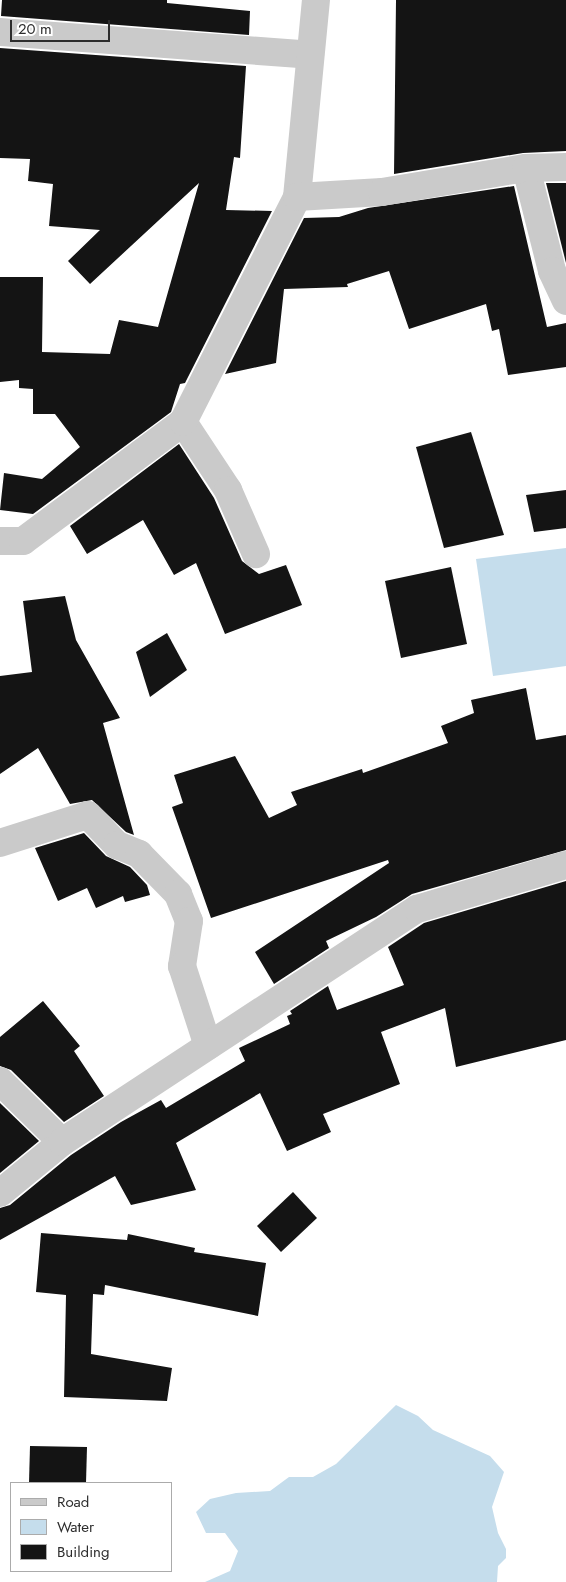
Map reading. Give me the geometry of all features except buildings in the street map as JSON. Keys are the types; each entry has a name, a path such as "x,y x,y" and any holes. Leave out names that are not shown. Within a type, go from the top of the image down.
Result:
{"street":[{"path":"0,541 23,541 183,422 297,197 316,0"},
{"path":"0,32 310,55"},
{"path":"297,197 382,192 526,168 566,168"},
{"path":"526,168 552,271 566,301"},
{"path":"183,422 228,490 256,554"},
{"path":"0,842 88,814 117,845 139,854 178,894 189,921 182,966 208,1046"},
{"path":"0,1193 62,1142 417,909 566,865"},
{"path":"0,1082 62,1142"}],"water":[{"path":"566,548 566,666 493,676 476,559"},
{"path":"396,1405 418,1416 433,1430 490,1456 504,1472 492,1507 498,1533 506,1549 506,1558 498,1566 497,1582 205,1582 230,1571 238,1551 225,1533 206,1533 196,1512 210,1499 236,1493 270,1491 289,1477 313,1477 336,1464"}]}
